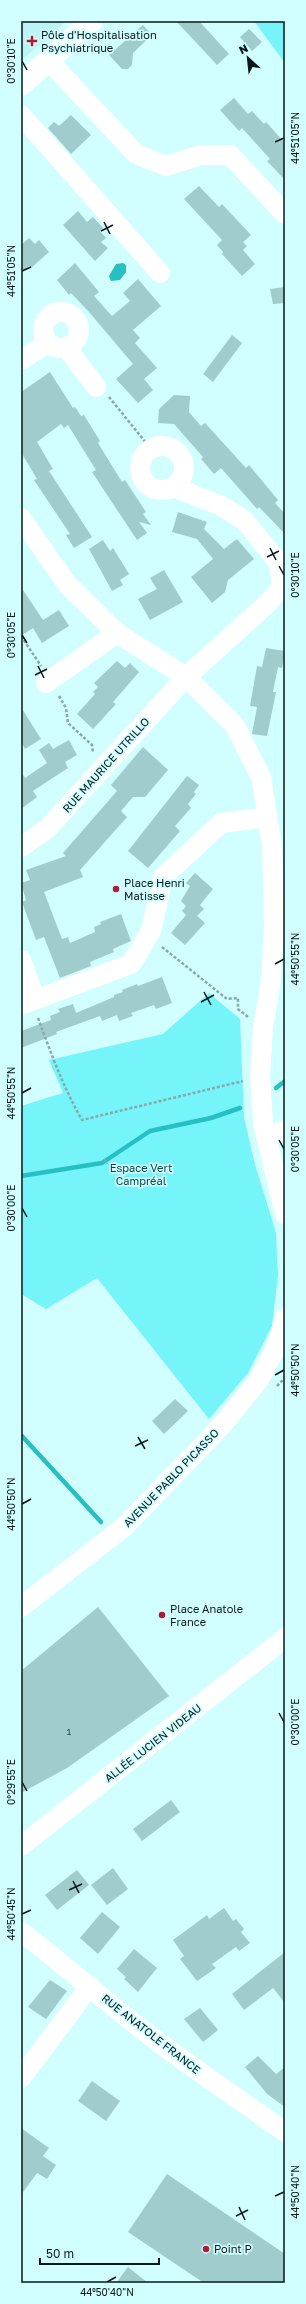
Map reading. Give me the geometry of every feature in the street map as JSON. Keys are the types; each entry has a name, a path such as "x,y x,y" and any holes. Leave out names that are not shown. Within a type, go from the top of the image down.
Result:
{"main road":[{"path":"21,85 92,21"}],"street":[{"path":"49,61 136,154 166,166 201,155 230,155 285,214"},
{"path":"21,115 160,273"},
{"path":"21,360 57,345 96,387"},
{"path":"162,446 169,447 180,455 183,462 183,476 173,487 166,490 152,488 142,477 141,463 144,456 151,449 162,446"},
{"name":"RUE MAURICE UTRILLO","path":"21,848 47,829 186,678 268,603 282,586 279,563 246,520 222,506 173,487"},
{"path":"21,518 27,543 117,633 186,678 236,726 261,778 272,846 274,923 271,980 263,1028 260,1077 266,1136 285,1214"},
{"path":"48,682 117,633"},
{"path":"21,960 29,1001 131,964 151,931 163,877 221,822 268,817"},
{"path":"266,1136 285,1130"},
{"name":"AVENUE PABLO PICASSO","path":"21,1607 125,1526 224,1423 258,1381 276,1348 285,1318"},
{"name":"ALLÉE LUCIEN VIDEAU","path":"21,1846 285,1638"},
{"name":"RUE ANATOLE FRANCE","path":"21,1932 90,1986 130,2020 188,2064 285,2132"},
{"path":"21,2078 90,1986"}],"path":[{"path":"96,387 103,390 151,449"},
{"path":"21,636 48,682 66,708 68,723 92,745 95,777"},
{"path":"148,936 227,999 238,998 238,1009 263,1028"},
{"path":"29,1001 56,1067 82,1120 260,1077"},
{"path":"104,1159 107,1164"}],"shaded area":[{"name":"Pôle d'Hospitalisation Psychiatrique","path":"21,21 66,21 21,61"},
{"path":"123,263 126,265 126,272 120,280 111,281 109,276 116,264"}],"green space":[{"path":"254,21 285,21 285,63"},
{"name":"Espace Vert Campréal","path":"209,993 240,1019 244,1117 254,1161 276,1233 278,1275 272,1326 248,1373 209,1419 97,1278 46,1309 21,1294 21,1106 63,1093 49,1060 163,1034"}],"building":[{"path":"176,21 199,21 229,54 217,65"},
{"path":"143,25 152,35 133,53 132,65 128,69 122,69 109,55"},
{"path":"249,29 262,42 252,51 240,37"},
{"path":"234,98 248,114 252,111 264,124 266,122 285,143 285,180 267,161 270,159 242,128 239,131 220,110"},
{"path":"71,115 91,135 71,154 48,128 54,122 59,126"},
{"path":"199,186 219,207 222,204 251,235 243,242 247,246 243,250 255,264 242,276 222,254 223,252 217,245 222,240 184,199"},
{"path":"78,211 87,222 93,217 103,228 100,231 106,238 101,242 108,248 95,261 63,225"},
{"path":"29,238 35,244 39,240 49,252 31,268 29,266 21,272 21,245"},
{"path":"75,263 99,292 94,296 112,316 130,301 123,293 138,279 161,306 133,330 140,338 135,343 157,368 144,379 153,390 138,403 116,379 133,364 89,312 71,293 69,295 57,280"},
{"path":"285,287 285,303 273,304 270,289"},
{"path":"232,335 242,343 213,382 203,374"},
{"path":"50,372 73,408 75,407 81,416 84,415 100,441 98,443 122,482 125,480 146,512 143,514 151,525 139,522 147,533 137,540 92,472 96,470 68,425 64,428 61,424 37,442 53,469 49,471 92,537 74,548 66,535 70,534 34,480 37,479 21,452 21,392"},
{"path":"174,395 190,396 189,412 201,426 205,423 246,468 249,465 278,500 275,503 285,514 285,534 259,507 257,509 221,468 214,474 201,459 203,457 174,424 158,423 159,409"},
{"path":"178,512 207,522 204,529 224,549 237,539 254,559 228,580 225,592 212,603 191,577 213,559 197,539 172,532"},
{"path":"103,540 110,551 113,548 129,574 120,580 123,585 112,591 89,549"},
{"path":"164,570 183,602 150,620 138,599 157,589 150,578"},
{"path":"21,587 43,620 59,610 69,626 42,643 33,628 21,636"},
{"path":"266,648 285,651 282,668 278,667 273,692 276,692 267,736 252,734 257,707 250,706 257,666 262,667"},
{"path":"117,661 125,668 130,663 139,672 113,702 116,704 93,729 77,714 95,694 93,692 98,687 94,683"},
{"path":"21,707 41,739 25,749 21,741"},
{"path":"69,740 77,755 65,762 68,768 33,791 37,797 21,809 21,772 25,778 47,763 39,750 49,743 53,749"},
{"path":"143,747 168,770 145,797 133,797 121,811 127,817 80,870 83,877 44,892 62,939 68,937 70,943 95,932 94,927 101,924 100,922 121,914 131,941 113,949 114,952 90,962 91,966 60,978 44,937 36,940 22,902 26,900 21,883 30,880 26,870 66,856 63,853 117,791 111,785"},
{"path":"187,776 199,785 194,792 196,794 188,804 191,808 175,826 180,831 148,868 128,851"},
{"path":"195,873 213,889 200,905 204,909 197,916 205,923 185,945 171,933 186,915 182,911 186,906 181,901 190,886 186,883"},
{"path":"162,977 172,1003 156,1009 154,1005 131,1013 133,1016 119,1021 117,1015 102,1021 100,1016 56,1032 57,1034 21,1048 21,1031 51,1020 50,1016 60,1012 58,1009 73,1004 76,1013 114,997 114,995 123,992 122,990"},
{"path":"175,1399 188,1411 164,1434 152,1421"},
{"path":"98,1607 169,1696 67,1768 21,1793 21,1671"},
{"path":"171,1800 180,1812 142,1841 133,1829"},
{"path":"113,1868 128,1889 107,1905 91,1885"},
{"path":"77,1870 89,1885 57,1910 45,1895"},
{"path":"224,1908 233,1921 236,1919 244,1929 241,1932 250,1943 239,1951 236,1947 212,1964 216,1968 197,1981 180,1959 184,1956 173,1940 207,1915 209,1919"},
{"path":"102,1912 120,1927 98,1954 80,1938"},
{"path":"134,1949 157,1968 138,1992 124,1979 126,1977 117,1969"},
{"path":"285,1952 285,2003 273,1988 244,2010 232,1994"},
{"path":"50,1980 67,1991 46,2019 28,2007"},
{"path":"200,2008 218,2030 203,2042 184,2019"},
{"path":"258,2056 276,2074 285,2067 285,2107 267,2094 245,2067"},
{"path":"92,2081 120,2101 106,2121 78,2101"},
{"path":"21,2128 49,2148 43,2156 56,2165 47,2179 37,2173 21,2195"},
{"name":"Point P","path":"167,2174 285,2254 285,2283 204,2283 128,2232"},
{"path":"128,2267 148,2283 116,2283"}],"waterway":[{"path":"276,1088 285,1081"},
{"path":"21,1176 102,1163 150,1131 211,1118 240,1108"},
{"path":"21,1435 101,1522"}],"place":[{"name":"Pôle d'Hospitalisation Psychiatrique","path":"32,41"},
{"name":"Place Henri Matisse","path":"116,889"},
{"name":"Place Anatole France","path":"162,1615"},
{"name":"Point P","path":"206,2249"}]}
